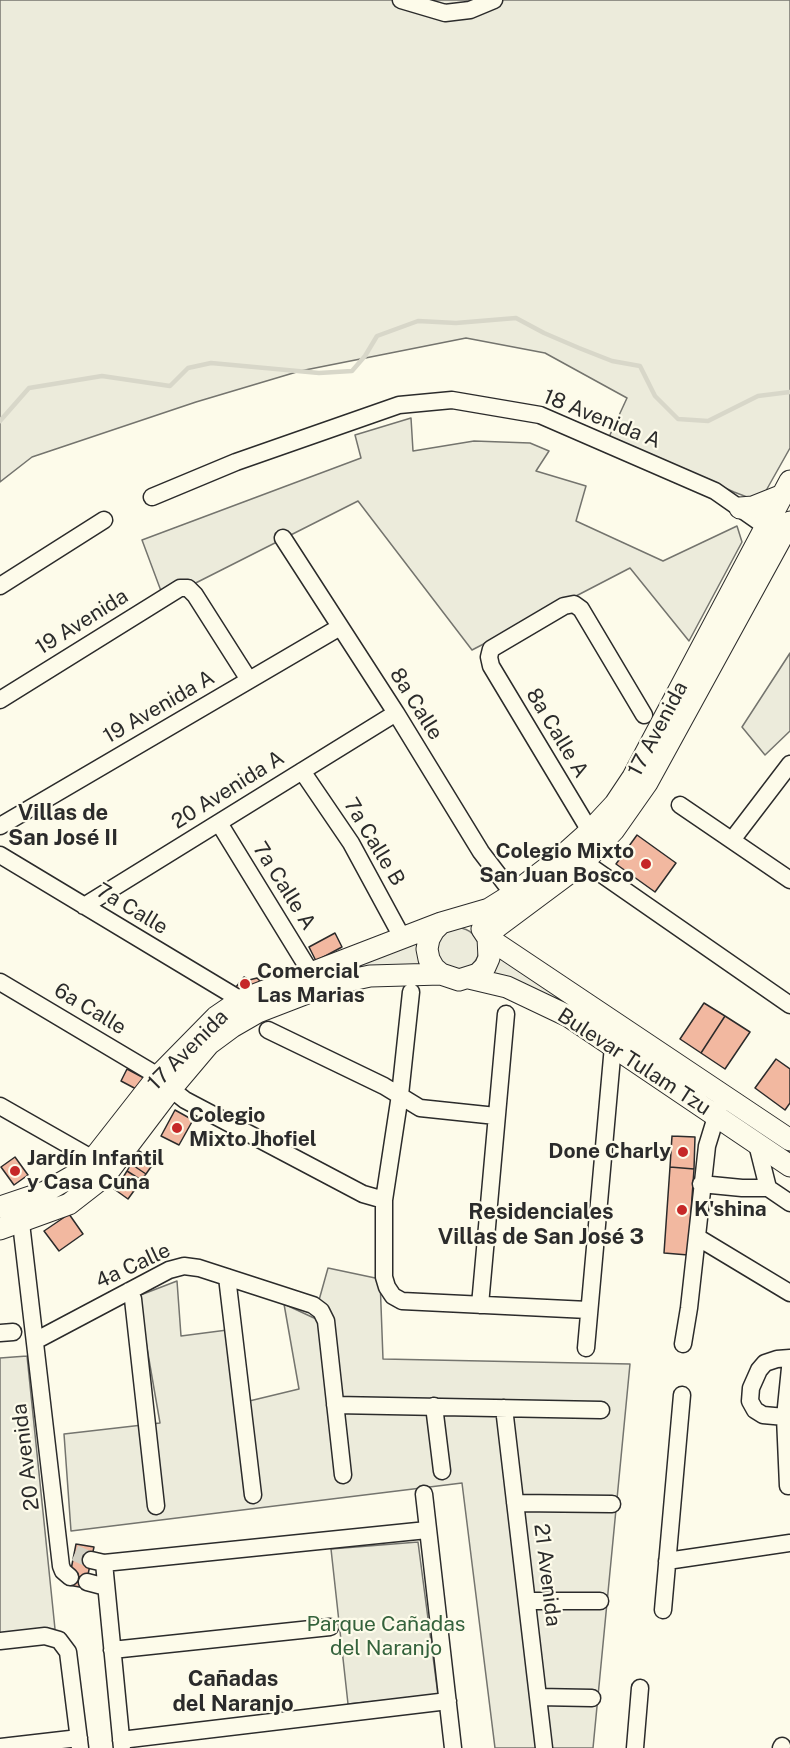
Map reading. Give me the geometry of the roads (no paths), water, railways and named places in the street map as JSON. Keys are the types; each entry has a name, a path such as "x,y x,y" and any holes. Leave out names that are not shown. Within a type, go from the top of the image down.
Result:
{"main road":[{"path":"740,508 753,507 787,488"},
{"name":"17 Avenida","path":"487,936 523,906 584,862 614,830 646,783 780,529 787,488"},
{"name":"17 Avenida","path":"0,1229 69,1204 105,1176 164,1082 209,1023 241,1000 451,921 489,909 513,894 561,857 590,831 615,804 633,777 780,529"},
{"path":"451,921 471,921 480,926 487,936 489,958 478,974 469,978 459,980 441,975 429,959 427,949 434,930 451,921"},
{"name":"Bulevar Tulam Tzu","path":"487,936 790,1140"},
{"name":"17 Avenida","path":"0,1207 45,1192 73,1176 93,1159 164,1082 209,1044 258,1012 328,985 370,976 441,975"},
{"name":"Bulevar Tulam Tzu","path":"469,978 507,987 568,1016 790,1166"}],"street":[{"path":"401,0 445,13 470,10 494,0"},
{"name":"18 Avenida A","path":"152,497 236,462 399,405 452,400 505,407 540,415 715,490 740,508 780,529"},
{"path":"0,586 104,520"},
{"name":"8a Calle","path":"283,538 396,713 481,852 513,894"},
{"name":"19 Avenida","path":"0,700 180,588 188,588 195,595 249,680"},
{"name":"8a Calle A","path":"590,831 491,666 489,657 491,649 564,606 574,604 581,609 644,715"},
{"name":"19 Avenida A","path":"0,826 340,627"},
{"name":"20 Avenida A","path":"84,906 396,713"},
{"path":"732,840 790,764"},
{"name":"7a Calle B","path":"302,771 351,843 404,939"},
{"path":"680,805 790,880"},
{"name":"7a Calle A","path":"219,823 311,973"},
{"name":"7a Calle","path":"0,855 241,1000"},
{"path":"584,862 790,1005"},
{"name":"6a Calle","path":"0,982 164,1082 184,1100 363,1194 384,1200"},
{"path":"411,992 400,1095 384,1200 384,1277 389,1292 402,1301 588,1310"},
{"path":"480,1305 506,1014"},
{"path":"268,1030 384,1086 420,1108 496,1116"},
{"path":"586,1348 613,1046"},
{"path":"683,1344 707,1146 715,1116 724,1096"},
{"path":"1,1107 93,1159"},
{"path":"757,1144 768,1188"},
{"path":"701,1184 768,1188 790,1203"},
{"name":"20 Avenida","path":"21,1222 58,1544 62,1569 70,1576"},
{"path":"697,1238 790,1293"},
{"name":"4a Calle","path":"35,1341 169,1270 184,1266 199,1268 313,1305 321,1311 326,1321 335,1405"},
{"path":"227,1277 253,1495"},
{"path":"129,1291 133,1299 156,1506"},
{"path":"787,1427 755,1410 750,1401 751,1388 759,1370 765,1363 790,1358"},
{"path":"788,1486 787,1427 790,1368"},
{"path":"663,1610 682,1395"},
{"path":"343,1475 335,1405 601,1410"},
{"path":"434,1406 442,1472"},
{"name":"21 Avenida","path":"504,1408 544,1748"},
{"path":"424,1494 453,1748"},
{"path":"515,1503 612,1504"},
{"path":"427,1530 98,1561 106,1587 121,1744 448,1701"},
{"path":"667,1561 790,1543"},
{"path":"58,1544 75,1553"},
{"path":"87,1582 106,1587"},
{"path":"528,1601 600,1601"},
{"path":"112,1650 330,1628"},
{"path":"0,1641 45,1636 59,1640 68,1652 80,1743 0,1747"},
{"path":"634,1748 640,1688"},
{"path":"538,1696 592,1698"}],"waterway":[{"path":"0,421 29,388 102,376 170,386 188,368 211,363 319,373 352,371 365,356 377,336 418,321 456,323 516,318 544,333 612,361 640,366 655,396 678,419 708,421 758,396 790,392"}],"tunnel":[{"path":"75,1553 91,1560"}],"place":[{"name":"Colegio Mixto San Juan Bosco","path":"646,864"},
{"name":"Comercial Las Marias","path":"245,984"},
{"name":"Colegio Mixto Jhofiel","path":"177,1128"},
{"name":"Done Charly","path":"683,1152"},
{"name":"Jardín Infantil y Casa Cuna","path":"15,1171"},
{"name":"K'shina","path":"682,1210"}],"district":[{"name":"Villas de San José II","path":"63,826"},
{"name":"Residenciales Villas de San José 3","path":"541,1224"},
{"name":"Cañadas del Naranjo","path":"233,1692"}],"park label":[{"name":"Parque Cañadas del Naranjo","path":"386,1637"}]}
